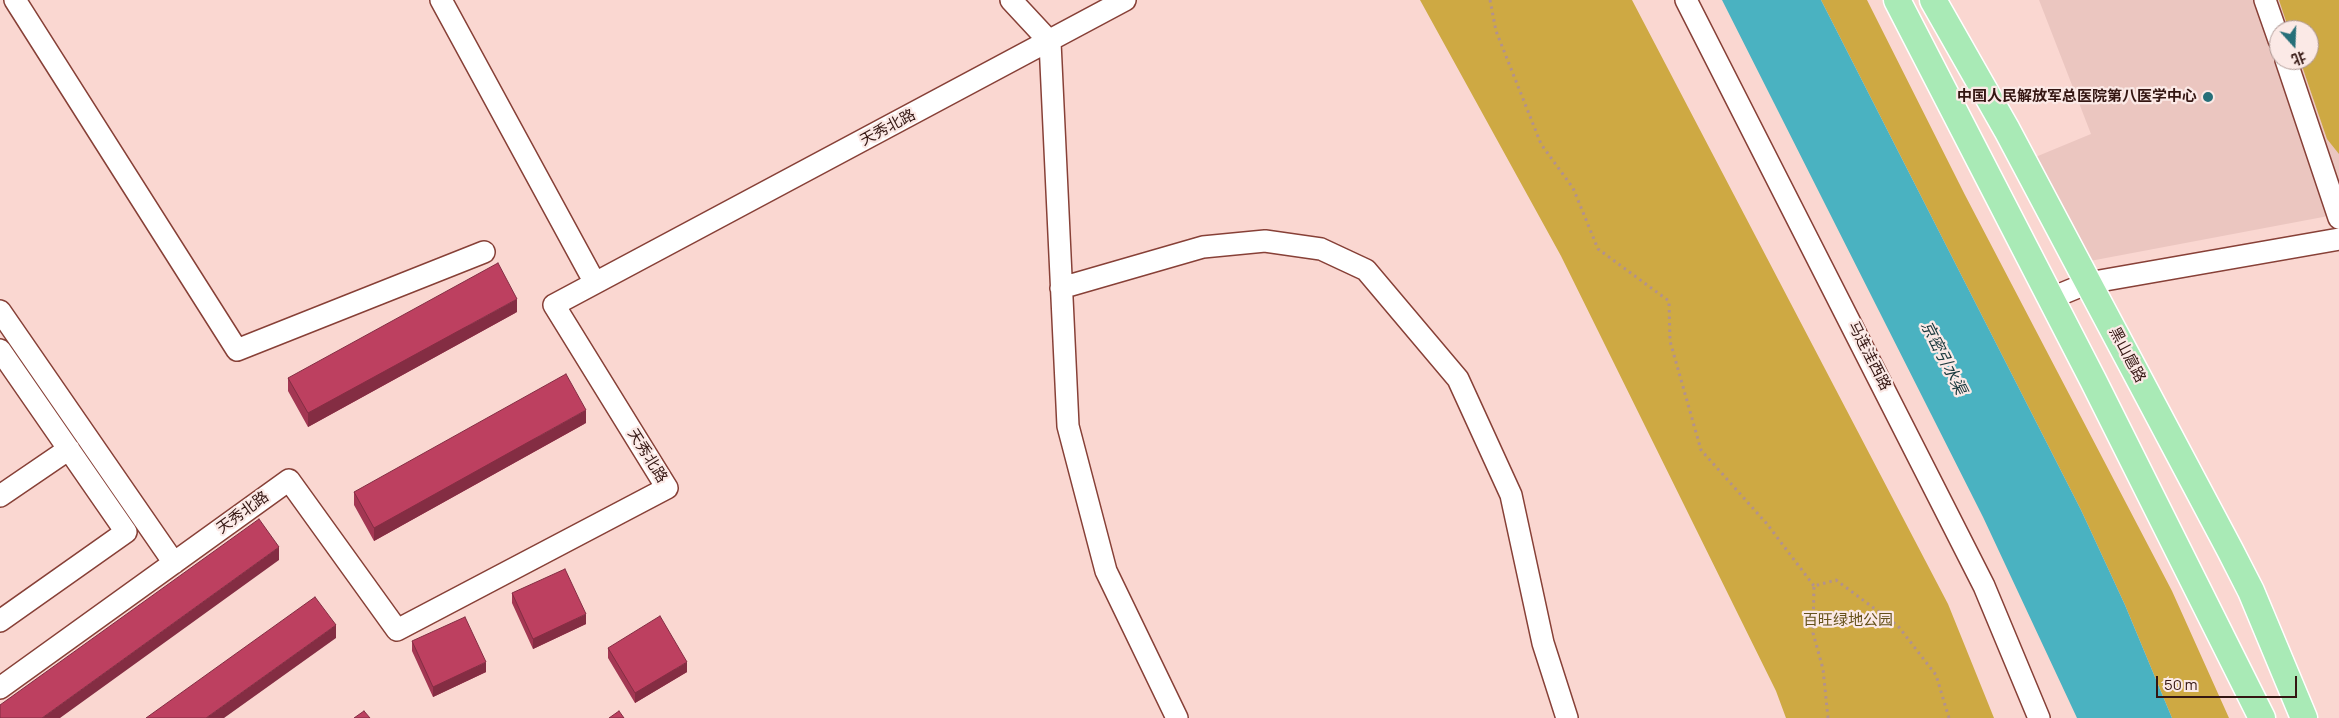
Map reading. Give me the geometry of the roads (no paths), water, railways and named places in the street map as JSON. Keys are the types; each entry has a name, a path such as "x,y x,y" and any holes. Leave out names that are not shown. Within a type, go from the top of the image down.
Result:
{"main road":[{"path":"1897,0 2093,380 2262,718"},
{"name":"黑山扈路","path":"1933,0 2007,130 2251,591 2304,718"},
{"path":"2093,380 2096,360 2104,354 2115,351 2129,358"}],"street":[{"path":"15,0 237,350 484,252"},
{"path":"441,0 595,283"},
{"path":"1012,0 1050,42 1068,426 1104,562 1177,718"},
{"name":"天秀北路","path":"0,688 289,480 397,630 667,488 554,305 1050,42 1125,0"},
{"name":"马连洼西路","path":"1686,0 1984,586 2039,718"},
{"path":"2266,0 2272,20"},
{"path":"2289,70 2339,218"},
{"path":"2050,299 2088,283 2339,239"},
{"path":"1061,288 1203,247 1266,242 1321,249 1366,270 1458,379 1511,494 1543,643 1567,718"},
{"path":"0,311 174,563"},
{"path":"0,350 126,532 0,621"},
{"path":"0,496 69,449"}],"water":[{"name":"京密引水渠","path":"1722,0 1821,0 2081,510 2125,605 2172,718 2077,718 1983,517"}],"place":[{"name":"中国人民解放军总医院第八医学中心","path":"2208,97"}],"park label":[{"name":"百旺绿地公园","path":"1848,621"}]}
